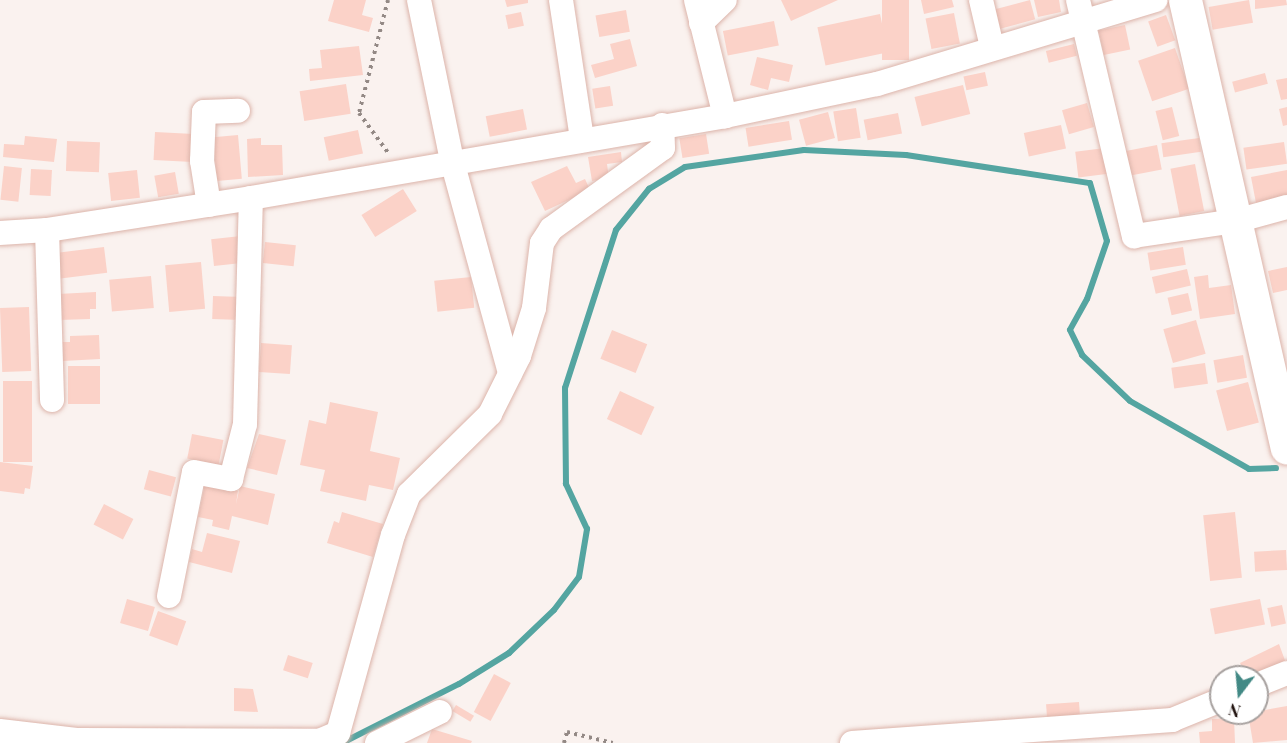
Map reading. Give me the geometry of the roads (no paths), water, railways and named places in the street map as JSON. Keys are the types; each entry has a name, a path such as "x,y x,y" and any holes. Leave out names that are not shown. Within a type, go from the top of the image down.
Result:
{"street":[{"path":"419,0 452,161 510,373"},
{"path":"561,0 582,139"},
{"path":"724,0 699,11 725,116"},
{"path":"981,0 992,46"},
{"path":"0,232 46,230 209,205 402,172 452,161 725,116 877,84 992,46 1080,9 1156,0"},
{"path":"1185,0 1287,448"},
{"path":"1080,9 1134,236 1236,221 1287,207"},
{"path":"209,205 202,161 204,112 238,111"},
{"path":"0,731 78,740 330,740 338,733 409,494 489,414 510,373 534,308 542,243 551,229 663,148 662,125"},
{"path":"169,596 194,472 231,479 245,424 251,198"},
{"path":"46,230 52,400"},
{"path":"1269,680 1287,673"},
{"path":"852,743 1132,732 1172,720 1209,705"},
{"path":"377,743 440,712"}],"waterway":[{"path":"342,743 459,684 509,653 554,610 579,577 587,529 566,484 565,388 616,230 649,189 685,167 804,150 906,155 1090,183 1107,241 1087,299 1070,330 1082,355 1130,401 1249,469 1276,468"}]}
